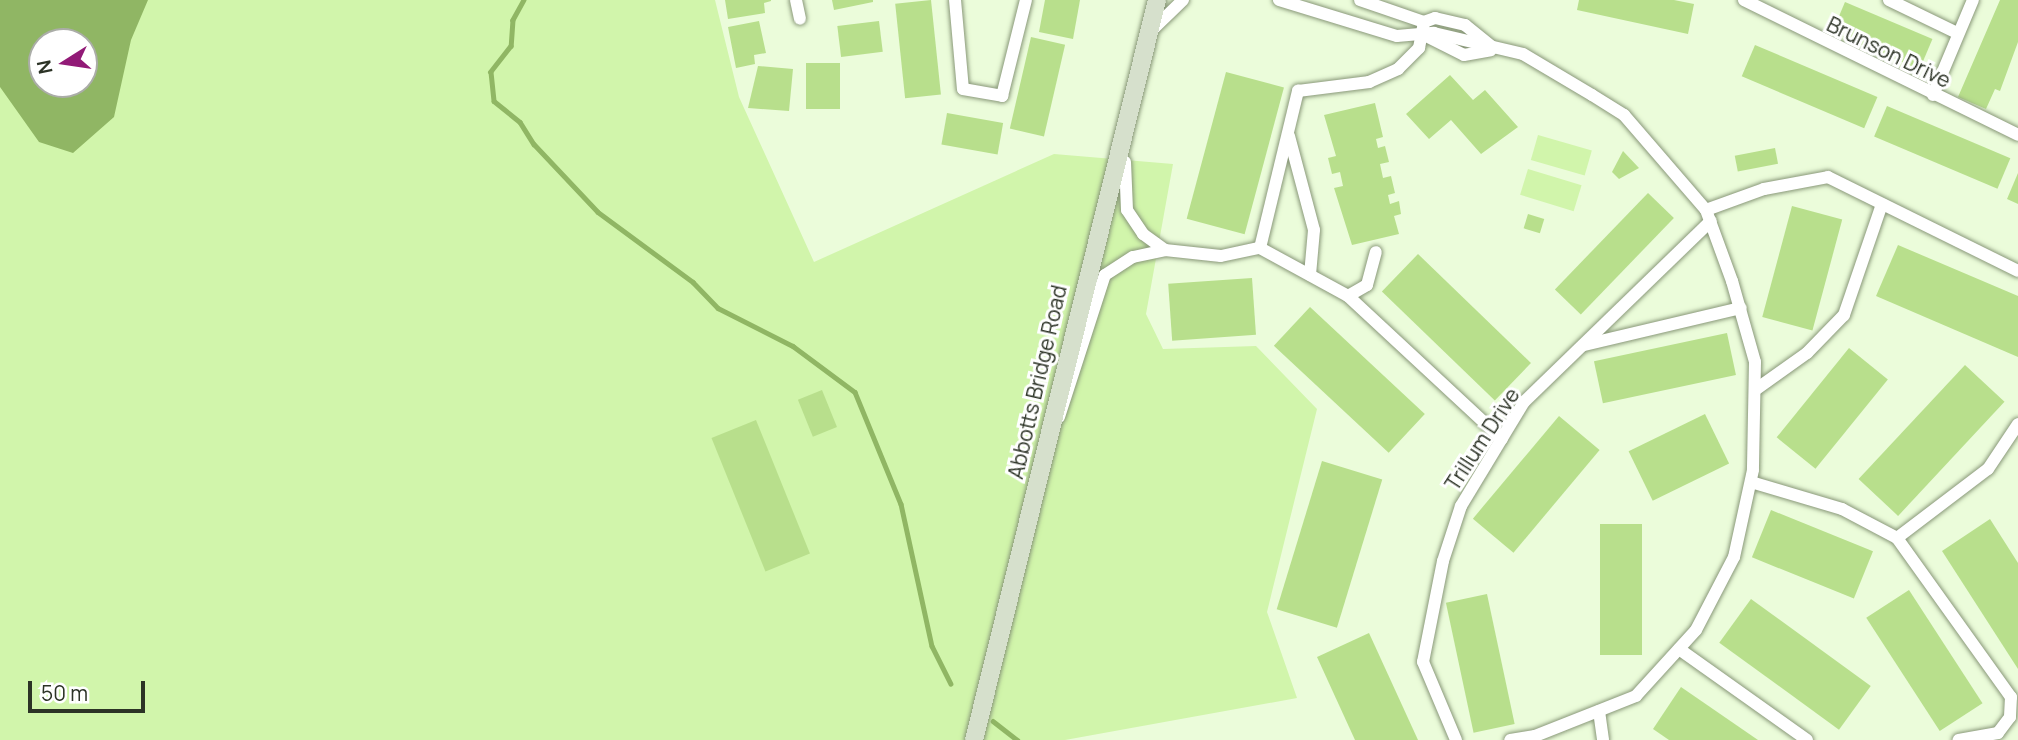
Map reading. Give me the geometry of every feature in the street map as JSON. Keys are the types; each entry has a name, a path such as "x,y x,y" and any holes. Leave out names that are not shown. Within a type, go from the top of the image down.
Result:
{"main road":[{"name":"Abbotts Bridge Road","path":"974,740 1129,104 1157,0"}],"street":[{"path":"796,0 800,19"},
{"path":"956,0 963,89 1002,96 1026,0"},
{"path":"1147,35 1183,0"},
{"path":"1279,0 1361,25 1424,37 1464,55 1494,50 1523,54 1623,115 1709,216 1741,308 1755,362 1751,482 1734,556 1696,630 1636,696 1533,738 1510,740"},
{"name":"Brunson Drive","path":"1744,0 2018,135"},
{"path":"1889,0 1957,33"},
{"path":"1933,94 1973,0"},
{"path":"1361,25 1364,1 1424,22 1435,18 1465,25 1494,50"},
{"path":"1260,248 1298,91 1369,82 1398,69 1419,48 1424,37 1424,22"},
{"path":"1129,104 1122,194 1134,223 1165,250"},
{"path":"1288,132 1314,230 1310,275"},
{"path":"1709,216 1764,189 1828,177 2018,271"},
{"path":"1755,390 1807,353 1844,315 1882,204"},
{"name":"Trillum Drive","path":"1456,740 1423,662 1461,506 1524,402 1709,216"},
{"path":"1047,442 1072,391 1105,275 1133,257 1165,250 1221,256 1260,248 1348,296 1502,439"},
{"path":"1348,296 1367,285 1376,252"},
{"path":"1583,345 1741,308"},
{"path":"1897,538 1988,469 2018,424"},
{"path":"1751,482 1842,509 1897,538 2011,697 2010,717 1998,733 1959,740"},
{"path":"1679,649 1807,740"},
{"path":"1599,711 1603,740"}],"shaded area":[{"path":"0,0 715,0 739,97 814,262 1054,154 1173,164 1146,314 1163,349 1256,346 1317,409 1267,612 1297,698 1065,740 0,740"},
{"path":"0,0 148,0 131,40 114,117 73,153 39,142 0,87"},
{"path":"1538,135 1592,150 1585,175 1531,160"},
{"path":"1528,169 1582,185 1574,211 1520,195"}],"building":[{"path":"725,0 771,1 764,3 765,13 728,19"},
{"path":"832,0 873,0 873,2 834,10"},
{"path":"931,0 941,94 905,98 895,4"},
{"path":"1045,0 1080,0 1073,39 1039,32"},
{"path":"1579,0 1674,0 1694,4 1688,34 1577,10"},
{"path":"2000,0 2018,0 2018,42 2000,91 1995,89 1986,109 1958,97"},
{"path":"1845,2 1932,39 1920,69 1832,32"},
{"path":"759,21 766,53 754,55 755,64 736,68 728,27"},
{"path":"879,21 883,52 841,57 837,26"},
{"path":"1031,37 1065,45 1044,136 1010,129"},
{"path":"1755,45 1877,97 1864,128 1742,76"},
{"path":"806,63 840,63 840,109 806,109"},
{"path":"758,66 793,69 789,111 748,108"},
{"path":"1226,72 1284,88 1245,234 1187,219"},
{"path":"1450,75 1473,100 1485,90 1518,127 1481,154 1451,120 1429,139 1406,114"},
{"path":"1375,103 1383,137 1376,139 1378,148 1385,146 1389,162 1380,164 1383,178 1391,176 1395,193 1388,195 1390,204 1399,201 1401,214 1394,216 1399,234 1352,245 1334,188 1343,186 1340,172 1332,174 1328,158 1336,156 1324,115"},
{"path":"1887,106 2010,158 1997,189 1874,136"},
{"path":"947,113 1003,123 998,154 941,145"},
{"path":"1775,148 1778,164 1738,172 1735,156"},
{"path":"1623,151 1639,168 1619,179 1612,172"},
{"path":"2018,173 2018,204 2007,199"},
{"path":"1648,193 1674,218 1581,314 1555,289"},
{"path":"1792,206 1842,219 1812,331 1762,317"},
{"path":"1528,214 1544,219 1540,233 1524,228"},
{"path":"1898,245 2018,296 2018,357 1876,296"},
{"path":"1418,254 1531,363 1495,400 1382,291"},
{"path":"1252,278 1256,335 1172,341 1168,284"},
{"path":"1310,307 1425,414 1389,453 1274,346"},
{"path":"1727,333 1736,375 1603,403 1594,361"},
{"path":"1849,348 1888,379 1815,469 1777,437"},
{"path":"1965,365 2004,402 1898,516 1859,479"},
{"path":"822,390 837,427 813,437 798,400"},
{"path":"1705,414 1729,463 1653,501 1629,451"},
{"path":"1559,416 1600,450 1513,553 1473,519"},
{"path":"756,420 810,554 765,571 711,438"},
{"path":"1322,461 1382,479 1337,628 1277,609"},
{"path":"1771,510 1873,551 1854,598 1752,557"},
{"path":"1990,519 2018,563 2018,669 1942,551"},
{"path":"1600,524 1642,524 1642,655 1600,655"},
{"path":"1909,590 1983,703 1940,731 1866,618"},
{"path":"1487,594 1515,724 1474,733 1446,603"},
{"path":"1751,599 1871,686 1839,730 1719,643"},
{"path":"1369,633 1418,740 1355,740 1317,657"},
{"path":"1681,687 1758,740 1669,740 1653,729"}],"waterway":[{"path":"524,0 513,20 511,46 491,72 494,101 520,122 534,144 598,212 693,282 718,308 793,346 855,392 901,504 932,646 951,684"},
{"path":"993,721 1017,740"}]}
